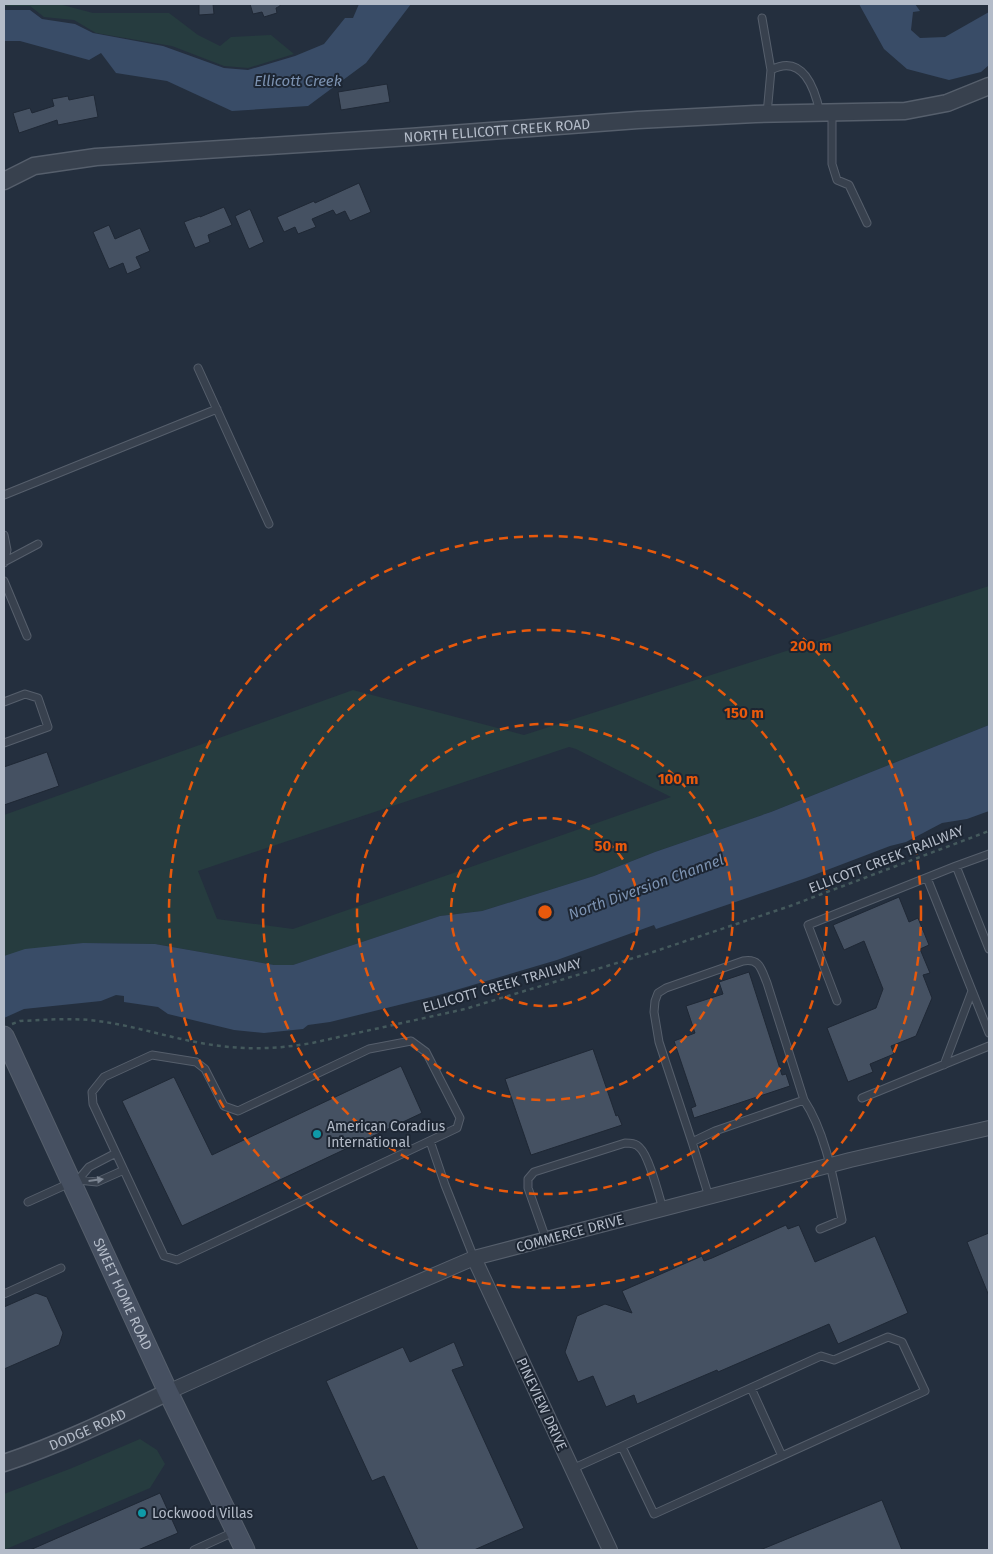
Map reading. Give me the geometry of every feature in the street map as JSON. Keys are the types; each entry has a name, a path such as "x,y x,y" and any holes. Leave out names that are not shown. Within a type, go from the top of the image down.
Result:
{"main road":[{"name":"SWEET HOME ROAD","path":"8,1030 17,1063 75,1181 168,1392 245,1550"}],"street":[{"name":"NORTH ELLICOTT CREEK ROAD","path":"4,181 34,166 96,157 384,139 638,120 767,114 906,111 946,103 989,86"},
{"name":"COMMERCE DRIVE","path":"168,1392 474,1258 831,1166 989,1128"},
{"name":"PINEVIEW DRIVE","path":"474,1258 610,1550"},
{"name":"DODGE ROAD","path":"4,1463 67,1440 168,1392"}],"lane":[{"path":"762,18 772,70 767,114"},
{"path":"772,70 779,66 789,65 798,69 811,82 826,113 832,164 838,180 850,185 867,223"},
{"path":"198,368 269,524"},
{"path":"4,495 217,409"},
{"path":"4,536 7,550 4,562"},
{"path":"4,562 38,544"},
{"path":"4,581 27,636"},
{"path":"4,702 25,694 38,698 48,728 4,744"},
{"path":"837,1001 808,925 989,854"},
{"path":"956,866 989,949"},
{"path":"928,878 989,1033"},
{"path":"709,1197 659,1042 654,1012 655,1001 658,993 666,988 743,961 751,960 756,963 767,983 804,1100 812,1112 831,1166 842,1220 820,1229"},
{"path":"944,1065 972,991"},
{"path":"411,1042 426,1052 460,1118 457,1128 177,1260 164,1256 116,1154 93,1104 92,1092 104,1077 152,1055 196,1062 205,1069 224,1106 238,1111 369,1049 411,1042"},
{"path":"862,1098 989,1046"},
{"path":"692,1142 715,1131 804,1100"},
{"path":"430,1141 474,1258"},
{"path":"546,1239 528,1188 528,1179 534,1172 625,1143 641,1148 647,1160 663,1209"},
{"path":"28,1202 75,1181 89,1167 116,1154"},
{"path":"75,1181 97,1182 124,1170"},
{"path":"4,1294 61,1268"},
{"path":"572,1469 822,1356 834,1360 888,1337 902,1342 926,1392 654,1514 622,1447"},
{"path":"751,1388 782,1456"},
{"path":"199,1549 236,1531"}],"path":[{"name":"ELLICOTT CREEK TRAILWAY","path":"8,1030 20,1021 88,1020 140,1028 211,1044 249,1048 290,1047 312,1043 465,1009 650,953 782,909 989,831"}],"green space":[{"path":"4,4 59,4 93,13 169,13 198,35 220,46 231,37 271,35 294,54 248,68 224,66 172,46 96,33 74,20 44,17 30,6 4,6"},
{"path":"989,586 989,725 771,812 655,852 594,876 482,911 440,916 293,965 274,965 155,944 83,943 4,956 4,815 353,690 524,735","holes":["569,747 671,797 293,929 217,919 198,871"]},
{"path":"140,1439 157,1450 165,1464 150,1488 4,1550 4,1494"}],"water":[{"name":"Ellicott Creek","path":"359,4 411,4 366,63 308,106 232,111 167,81 116,73 101,53 89,60 20,41 4,41 4,10 30,10 42,19 75,24 93,33 163,46 224,68 248,70 295,56 324,44 345,18 353,18"},
{"path":"859,4 915,4 920,11 913,12 911,30 920,38 945,37 989,12 989,65 981,72 949,80 907,69 884,49"},
{"name":"North Diversion Channel","path":"989,725 989,811 967,819 942,823 906,842 890,846 806,878 656,929 654,925 557,960 439,995 330,1022 308,1025 303,1029 264,1033 234,1030 168,1014 158,1007 124,1002 124,996 116,995 101,1001 24,1009 4,1018 4,956 25,949 83,943 155,944 274,965 293,965 440,916 482,911 594,876 655,852 771,812"}],"building":[{"path":"199,4 213,4 214,14 199,15"},
{"path":"250,4 280,4 280,6 276,8 277,13 264,17 262,12 253,14"},
{"path":"387,84 390,102 341,110 338,92"},
{"path":"94,95 98,117 58,125 57,120 19,133 13,113 30,108 32,113 54,106 52,99 68,96 69,100"},
{"path":"359,183 371,212 350,221 345,211 336,215 333,210 312,219 316,227 298,234 295,227 284,232 277,217 314,201 315,203"},
{"path":"224,207 232,225 208,235 210,242 195,248 184,222"},
{"path":"250,209 264,242 249,249 235,216"},
{"path":"109,225 115,239 140,228 150,251 136,257 141,268 127,274 123,263 109,269 93,232"},
{"path":"47,752 59,786 4,805 4,767"},
{"path":"899,897 909,922 918,918 929,945 920,949 930,973 923,975 932,998 916,1036 891,1046 894,1054 870,1064 873,1072 848,1082 827,1028 876,1008 883,989 864,941 844,950 833,925"},
{"path":"749,972 782,1075 786,1074 790,1086 694,1118 691,1108 696,1106 674,1041 695,1033 686,1006 723,994 719,982"},
{"path":"593,1049 616,1116 618,1115 622,1125 531,1155 505,1079"},
{"name":"American Coradius International","path":"401,1066 422,1113 182,1226 122,1101 174,1077 212,1155"},
{"path":"786,1225 788,1229 799,1225 815,1262 875,1236 908,1313 838,1344 829,1324 718,1372 717,1370 637,1404 634,1395 606,1407 593,1376 578,1382 565,1352 577,1316 605,1304 632,1313 622,1291 702,1256 704,1261 712,1258"},
{"path":"989,1233 989,1296 967,1242"},
{"path":"36,1293 47,1297 63,1333 59,1345 4,1369 4,1307"},
{"path":"454,1342 464,1366 452,1370 524,1528 474,1550 418,1550 384,1476 372,1481 326,1381 403,1347 410,1362"},
{"name":"Lockwood Villas","path":"160,1493 178,1533 138,1550 30,1550"},
{"path":"882,1500 902,1550 760,1550"}],"place":[{"name":"American Coradius International","path":"317,1134"},
{"name":"Lockwood Villas","path":"142,1513"}]}
